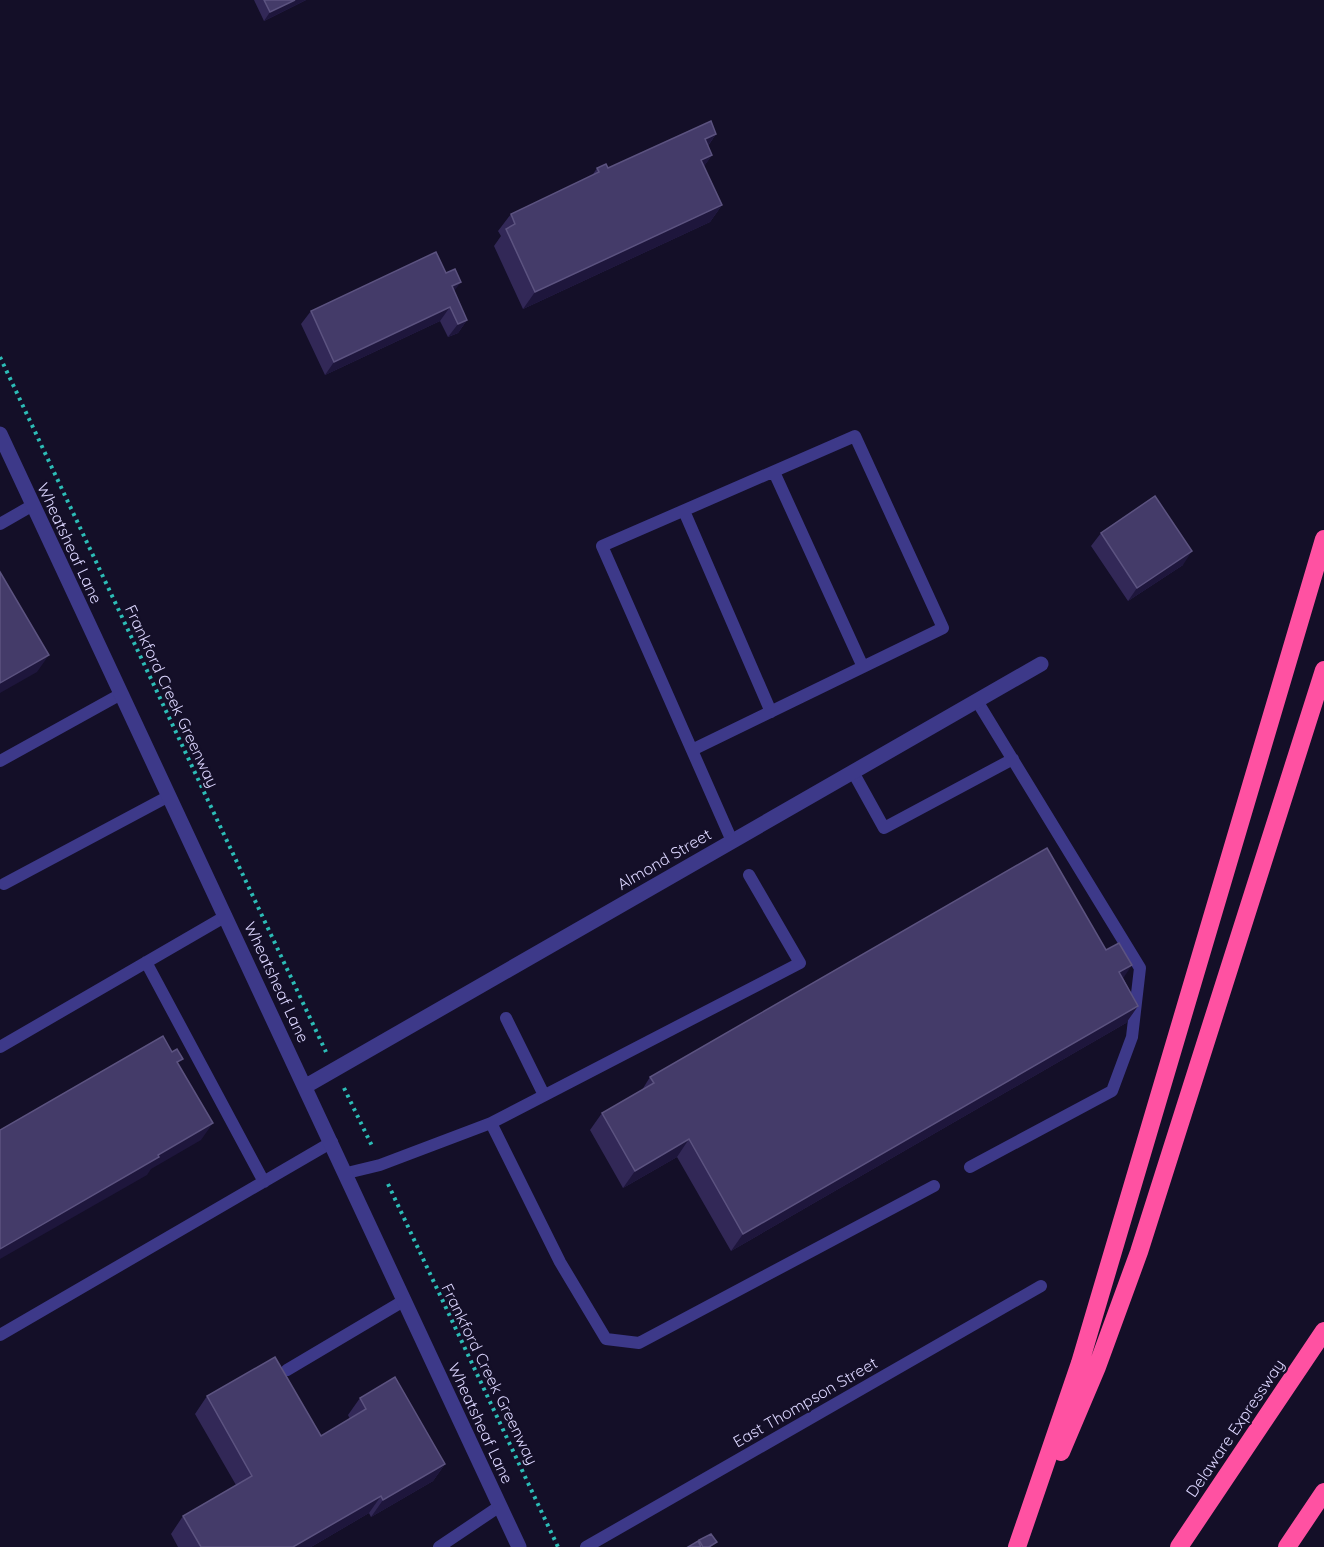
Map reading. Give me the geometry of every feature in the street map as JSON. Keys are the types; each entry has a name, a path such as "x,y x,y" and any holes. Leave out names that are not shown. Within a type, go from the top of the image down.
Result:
{"highway":[{"path":"1089,1365 1324,539"},
{"path":"1019,1547 1089,1365 1139,1252 1324,670"},
{"name":"Delaware Expressway","path":"1179,1547 1324,1331"},
{"path":"1287,1547 1324,1492"}],"street":[{"name":"Wheatsheaf Lane","path":"0,434 519,1547"},
{"name":"Almond Street","path":"306,1086 1041,664"}],"lane":[{"path":"692,750 943,628 855,436 602,546 732,841"},
{"path":"774,472 863,667"},
{"path":"0,524 33,505"},
{"path":"684,511 771,712"},
{"path":"0,761 121,694"},
{"path":"970,1167 1112,1091 1132,1036 1140,968 977,700"},
{"path":"853,772 884,828 1013,759"},
{"path":"4,884 169,796"},
{"path":"346,1173 380,1165 490,1123 800,963 749,875"},
{"path":"0,1047 225,916"},
{"path":"146,962 264,1182"},
{"path":"506,1018 544,1095"},
{"path":"490,1123 560,1262 606,1339 639,1343 934,1186"},
{"path":"0,1335 332,1142"},
{"name":"East Thompson Street","path":"586,1547 1041,1286"},
{"path":"287,1370 405,1300"},
{"path":"439,1547 500,1506"}],"path":[{"name":"Frankford Creek Greenway","path":"0,357 323,1044"},
{"path":"342,1084 374,1149"},
{"name":"Frankford Creek Greenway","path":"399,1211 558,1547"}],"building":[{"path":"264,0 295,0 270,12"},
{"path":"711,121 716,134 705,139 712,155 701,160 722,205 535,292 506,229 515,224 511,214 599,172 597,168 606,164 608,168"},
{"path":"436,252 446,273 455,269 461,282 452,286 467,320 458,324 450,307 334,362 311,311"},
{"path":"1155,496 1192,551 1137,588 1101,533"},
{"path":"0,572 49,655 0,683"},
{"path":"1047,848 1106,950 1119,943 1132,965 1119,972 1138,1006 743,1234 689,1139 635,1171 602,1113 654,1083 650,1077"},
{"path":"163,1036 172,1052 177,1049 183,1059 177,1062 213,1123 0,1249 0,1130"},
{"path":"275,1357 321,1436 366,1409 360,1398 395,1377 445,1464 383,1500 381,1496 293,1547 201,1547 183,1516 252,1476 207,1396"},
{"path":"711,1534 717,1542 709,1547 703,1547 699,1540"},
{"path":"698,1541 701,1547 688,1547"}]}
